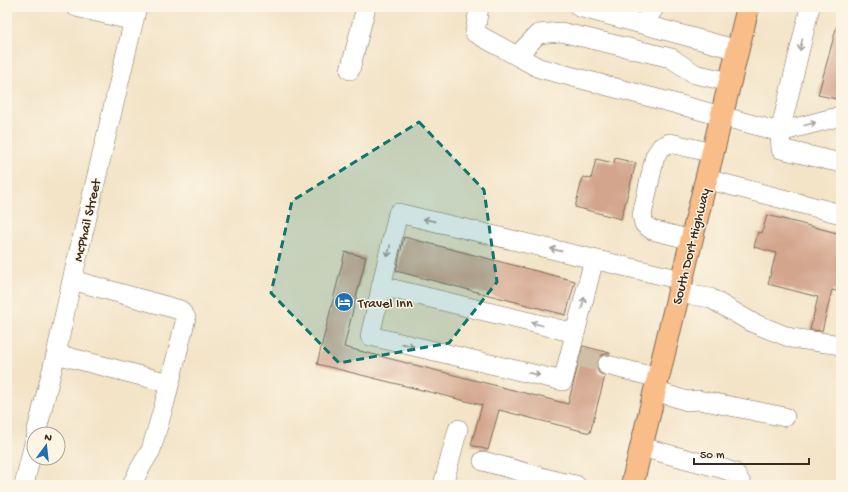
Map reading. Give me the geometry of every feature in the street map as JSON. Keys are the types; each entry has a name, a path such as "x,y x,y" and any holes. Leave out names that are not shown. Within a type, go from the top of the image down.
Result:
{"main road":[{"name":"South Dort Highway","path":"632,485 748,7"}],"street":[{"path":"76,7 135,14"},
{"path":"350,70 366,7"},
{"path":"478,7 475,33 539,68 780,132 841,116"},
{"path":"579,7 738,50"},
{"path":"643,24 655,7"},
{"path":"810,7 780,132 781,149 841,163"},
{"name":"McPhail Street","path":"38,426 135,14"},
{"path":"517,56 538,34 561,32 671,58 695,74 730,82"},
{"path":"692,240 652,230 644,224 642,215 655,156 661,147 670,143 713,153"},
{"path":"706,179 841,214"},
{"path":"594,259 575,333 575,356 563,381 370,336 398,213 594,259 680,286 710,298 751,322 791,338 841,345"},
{"path":"72,280 180,310 186,318 165,402 151,450 132,485"},
{"path":"381,286 575,333"},
{"path":"56,354 169,383"},
{"path":"607,365 656,384 687,401 698,400 715,402 785,417"},
{"path":"443,485 458,429"},
{"path":"641,447 735,473 741,483 740,485"},
{"path":"483,462 576,485"},
{"path":"27,484 30,466"}],"highlighted area":[{"path":"419,122 484,190 497,282 449,343 339,363 271,293 292,201"}],"building":[{"path":"837,25 841,25 841,100 818,95"},
{"path":"615,158 636,163 621,219 575,207 583,177 591,179 596,159 614,163"},
{"path":"767,215 841,234 841,292 832,290 822,331 810,330 818,297 768,284 776,253 754,247 758,232 762,233"},
{"path":"404,237 575,281 566,315 396,271"},
{"name":"Travel Inn","path":"345,252 366,257 344,347 568,404 583,346 610,353 599,357 596,363 599,373 605,376 590,433 499,410 488,450 471,445 482,405 317,364"}],"tunnel":[{"path":"580,357 607,365"}],"place":[{"name":"Travel Inn","path":"344,302"}]}
